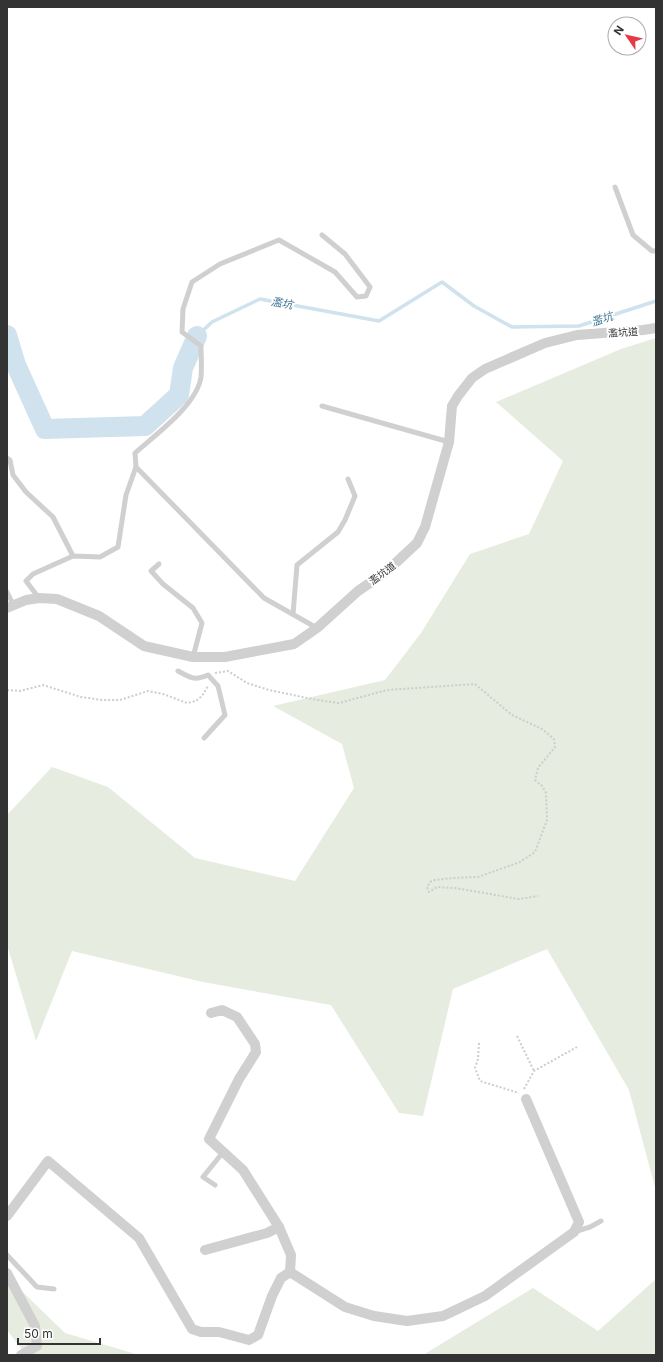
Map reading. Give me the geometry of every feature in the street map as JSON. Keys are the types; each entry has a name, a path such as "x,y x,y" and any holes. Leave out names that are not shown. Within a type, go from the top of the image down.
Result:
{"street":[{"name":"濫坑道","path":"10,607 26,600 39,598 57,599 99,616 144,646 193,657 224,657 294,644 317,628 358,591 386,572 417,543 425,527 449,442 452,406 472,378 485,369 545,343 577,335 656,328"},
{"path":"211,1013 222,1010 237,1017 256,1044 256,1052 239,1080 209,1140 224,1151 243,1170 278,1227 291,1254 290,1272"},
{"path":"290,1272 345,1307 374,1316 407,1321 444,1316 485,1296 574,1232 579,1222 526,1099"},
{"path":"7,1216 48,1161 139,1238 192,1329 201,1332 219,1332 249,1340 258,1335 272,1296 281,1278 290,1272"},
{"path":"205,1250 267,1233 278,1227"},
{"path":"7,1273 35,1326 37,1346 20,1355"}],"lane":[{"path":"615,187 633,235 652,251 656,251"},
{"path":"39,598 26,581 33,574 73,556 100,557 118,547 126,495 136,467 135,453 172,421 191,402 201,378 201,346 182,332 183,309 192,282 220,264 279,240 335,272 357,296 366,296 370,286 345,254 322,234"},
{"path":"322,406 449,442"},
{"path":"7,458 10,460 13,475 26,492 53,517 73,556"},
{"path":"136,467 264,598 317,628"},
{"path":"292,614 297,565 338,532 345,520 354,496 348,479"},
{"path":"159,564 151,570 163,584 193,608 202,623 193,657"},
{"path":"7,592 10,607"},
{"path":"178,671 193,679 200,679 208,675 218,686 224,715 204,738"},
{"path":"215,1185 203,1177 224,1151"},
{"path":"574,1232 590,1227 601,1221"},
{"path":"7,1255 36,1287 54,1289"}],"path":[{"path":"7,690 20,691 43,685 80,697 102,700 120,700 148,691 163,694 187,703 196,701 202,696 209,686 208,675 228,671 247,683 269,690 339,703 387,690 476,684 512,715 542,729 554,739 555,747 538,768 535,780 542,786 546,793 547,820 535,852 520,862 478,877 435,880 430,882 427,887 429,892 437,887 455,888 520,899 538,896"},
{"path":"517,1036 534,1071"},
{"path":"479,1043 478,1059 475,1068 480,1081 522,1093 534,1071 577,1047"}],"shaded area":[{"path":"656,338 656,1191 629,1090 547,949 453,989 423,1116 399,1113 331,1005 203,982 72,951 36,1041 7,945 7,815 52,767 108,787 195,858 295,881 354,788 342,744 273,706 385,680 421,633 470,554 529,534 563,461 496,402 621,349"},
{"path":"7,1277 65,1333 139,1355 26,1355 7,1330"},
{"path":"656,1279 656,1355 423,1355 533,1288 598,1331"}],"waterway":[{"name":"濫坑","path":"197,336 212,322 260,299 379,321 442,282 474,306 512,327 579,326 656,301"},
{"name":"濫坑","path":"7,335 16,365 45,429 145,426 179,395 183,368 197,336"}]}
